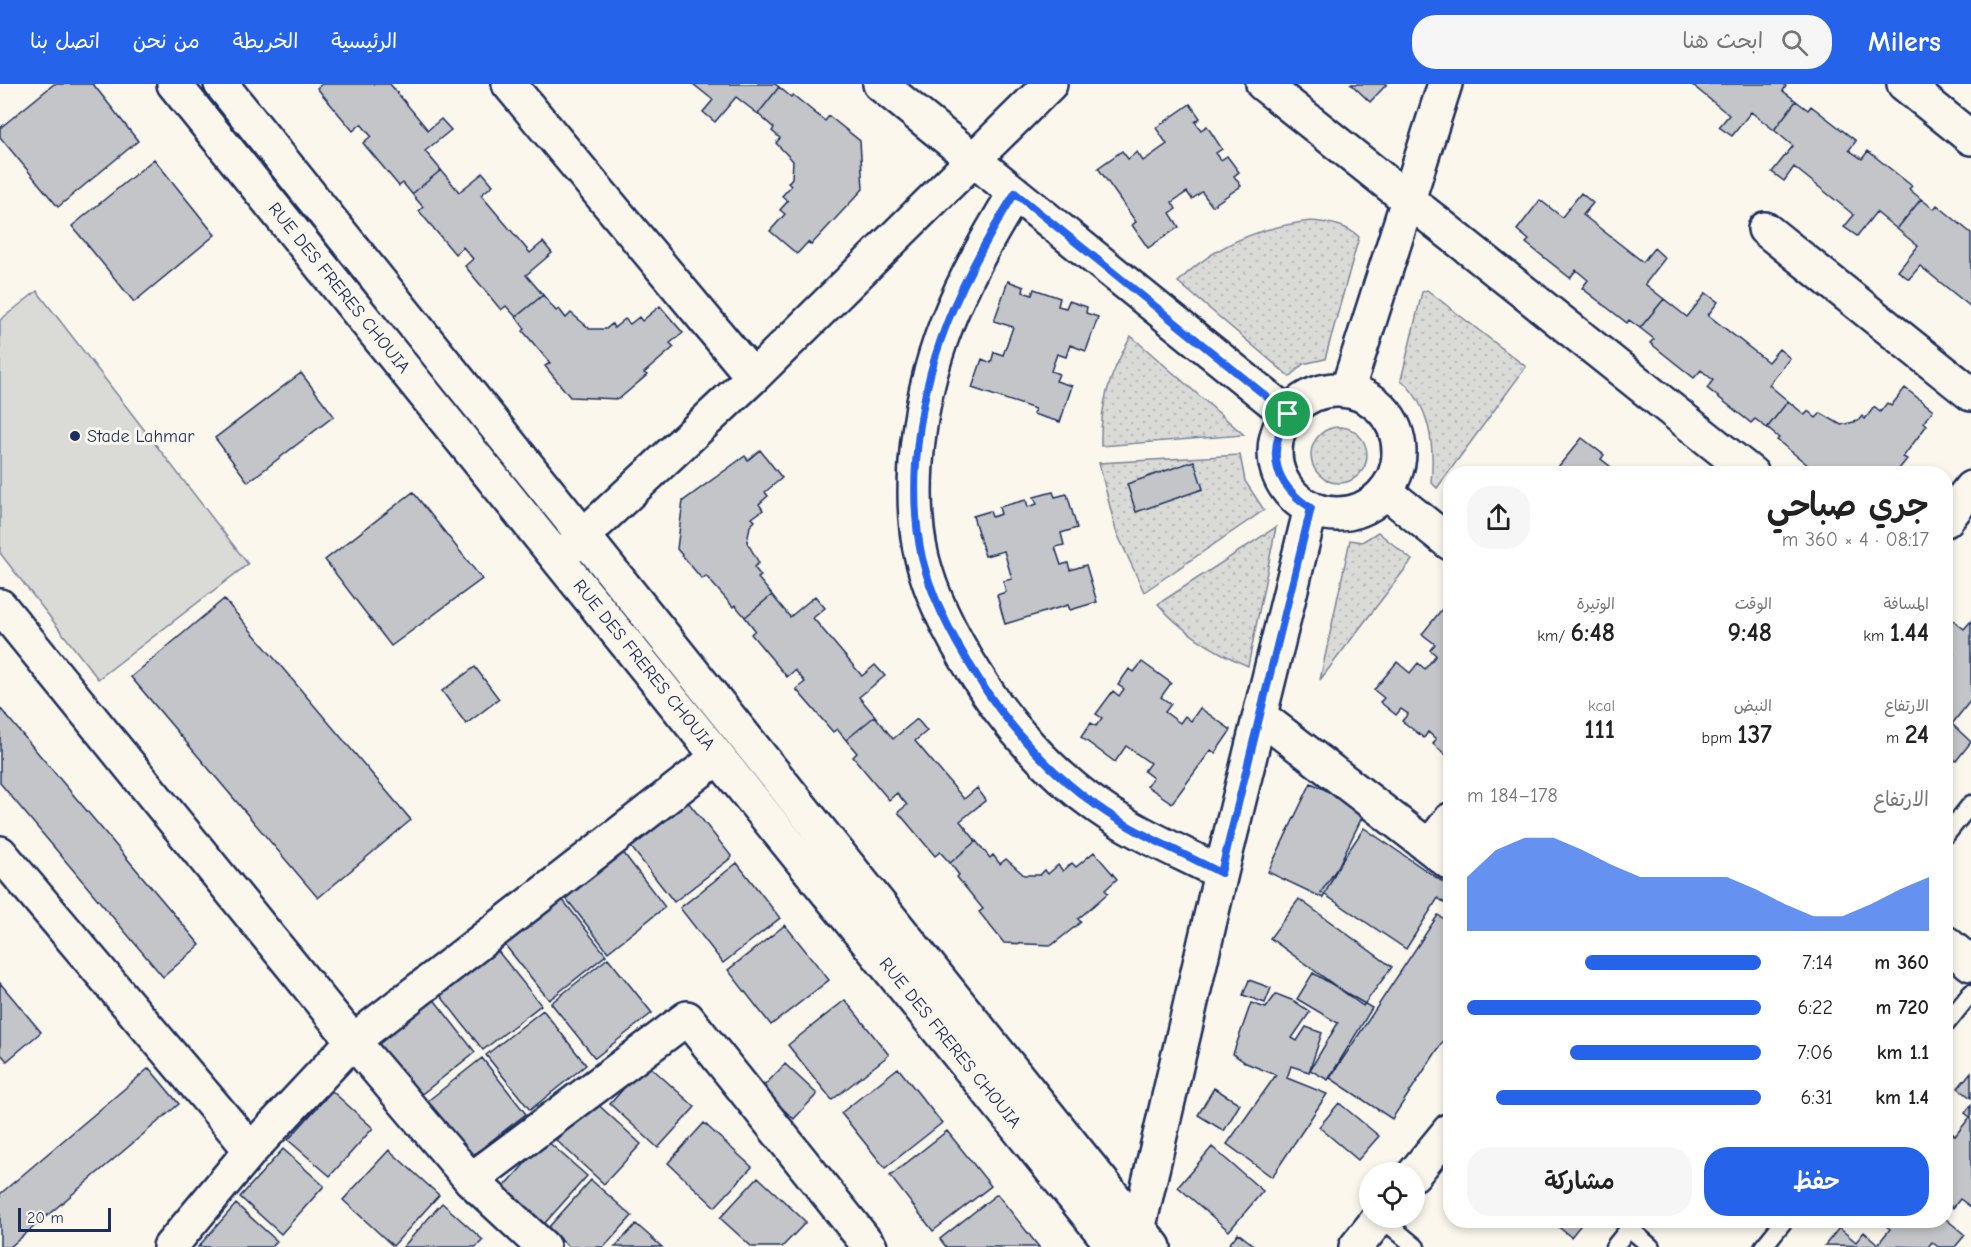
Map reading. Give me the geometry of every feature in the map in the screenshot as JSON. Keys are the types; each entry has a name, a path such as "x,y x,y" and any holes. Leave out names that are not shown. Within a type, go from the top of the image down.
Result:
{"street":[{"name":"RUE DES FRERES CHOUIA","path":"174,84 718,757 1135,1242"},
{"path":"221,84 584,536 1135,1242"},
{"path":"509,84 753,377"},
{"path":"880,84 1288,414"},
{"path":"558,559 753,377 1050,84"},
{"path":"1263,84 1732,466"},
{"path":"1347,391 1445,84"},
{"path":"1904,84 1971,138"},
{"path":"1015,193 984,243 958,294 931,364 919,421 915,476 915,519 922,559 952,637 993,704 1051,766 1096,806 1160,845 1221,873"},
{"path":"1765,229 1971,394"},
{"path":"1331,390 1347,391 1368,398 1384,412 1395,430 1399,452 1396,472 1385,491 1370,505 1351,513 1330,514 1311,508 1295,498 1284,484 1276,466 1275,448 1279,430 1288,414 1300,403 1314,394 1331,390"},
{"path":"1953,511 1971,488"},
{"path":"1385,491 1443,537"},
{"path":"1135,1242 1221,873 1311,508"},
{"path":"0,606 353,1041 471,1180 543,1247"},
{"path":"1260,716 1440,854"},
{"path":"170,1247 251,1150 353,1041 718,757"},
{"path":"0,853 251,1150"},
{"path":"1953,949 1971,964"},
{"path":"471,1180 687,1018 870,1247"},
{"path":"1424,1162 1443,1139"},
{"path":"1356,1247 1372,1228"}],"lane":[{"path":"1953,826 1971,804"},
{"path":"1953,1015 1971,993"},
{"path":"1392,1228 1416,1247"},
{"path":"1614,1247 1630,1228"},
{"path":"1635,1228 1651,1247"},
{"path":"1763,1247 1778,1228"}],"shaded area":[{"path":"1311,221 1342,227 1359,237 1325,359 1303,364 1290,377 1178,282 1207,258 1239,240 1274,228"},
{"path":"1427,290 1526,367 1453,466 1443,466 1443,480 1437,488 1431,482 1431,440 1424,414 1411,390 1401,380 1422,292"},
{"name":"Stade Lahmar","path":"37,291 248,564 98,679 0,553 0,320"},
{"path":"1131,336 1244,435 1101,446 1102,416 1108,389 1117,363"},
{"path":"1339,427 1350,429 1359,435 1365,444 1367,455 1365,466 1359,475 1350,481 1339,483 1328,481 1319,475 1313,466 1311,455 1313,444 1319,435 1328,429"},
{"path":"1240,455 1245,481 1264,510 1144,592 1116,531 1099,463"},
{"path":"1276,527 1248,666 1200,640 1178,624 1158,604"},
{"path":"1378,532 1412,560 1320,680 1350,540 1362,542"}],"building":[{"path":"54,84 93,84 138,141 58,207 0,137 0,128"},
{"path":"322,84 390,84 428,130 441,119 451,130 425,151 441,170 412,194 403,183 399,186 363,143 371,136 361,124 353,131 317,88"},
{"path":"693,84 775,84 779,87 758,114 736,97 715,122 703,112 713,100"},
{"path":"1351,84 1387,84 1370,102"},
{"path":"1691,84 1784,84 1786,86 1783,91 1796,101 1774,130 1751,112 1732,136 1719,127 1729,115"},
{"path":"779,87 791,97 793,95 825,121 829,116 860,141 863,189 811,245 808,242 797,254 770,231 785,214 780,210 788,201 782,196 791,186 788,183 792,178 793,161 776,143 780,138 772,131 774,128 758,114"},
{"path":"1796,101 1808,110 1811,106 1856,141 1849,150 1862,159 1868,151 1912,186 1909,189 1921,199 1897,229 1876,212 1857,236 1844,227 1854,215 1794,167 1784,181 1772,172 1793,146 1774,130"},
{"path":"1190,104 1200,118 1195,122 1201,130 1207,126 1222,149 1216,153 1221,160 1227,156 1239,172 1234,176 1241,186 1212,206 1202,192 1192,199 1187,192 1172,202 1176,209 1170,213 1179,227 1148,248 1132,225 1136,222 1098,168 1122,151 1128,159 1137,152 1143,161 1167,144 1156,128"},
{"path":"154,159 215,235 134,302 72,226"},
{"path":"441,170 459,192 483,173 493,185 481,195 530,253 543,242 552,253 526,275 543,295 516,317 506,306 501,310 465,266 473,259 463,247 455,254 419,211 423,207 412,194"},
{"path":"1581,193 1593,203 1583,215 1643,262 1654,248 1665,258 1645,284 1664,299 1640,328 1629,320 1627,323 1582,288 1588,280 1576,270 1570,278 1526,243 1529,240 1517,230 1540,200 1562,217"},
{"path":"1921,199 1934,209 1937,205 1971,233 1971,307 1920,266 1909,279 1898,271 1918,246 1897,229"},
{"path":"1008,281 1024,287 1023,292 1032,295 1034,289 1060,298 1058,306 1066,308 1069,301 1087,307 1086,313 1098,317 1086,351 1070,345 1066,357 1057,354 1051,371 1059,374 1056,381 1072,386 1060,422 1033,414 1035,409 972,388 982,359 991,363 994,352 1003,355 1013,327 994,321"},
{"path":"1706,293 1718,302 1708,315 1768,362 1779,349 1790,358 1769,385 1788,401 1767,428 1755,419 1751,423 1707,388 1713,380 1701,370 1694,378 1650,343 1654,339 1640,328 1664,299 1687,317"},
{"path":"543,295 556,311 559,309 566,318 571,313 590,329 606,329 612,324 614,328 625,319 630,324 639,317 642,321 660,306 683,333 670,343 674,347 644,373 647,375 619,399 570,397 545,366 550,363 523,331 525,329 516,317"},
{"path":"301,373 334,416 248,482 215,438"},
{"path":"1905,388 1933,410 1924,422 1927,425 1903,457 1907,459 1901,466 1809,466 1777,440 1779,438 1767,428 1788,401 1805,415 1808,411 1816,418 1821,413 1841,425 1858,421 1862,416 1865,419 1874,407 1880,412 1887,403 1891,406"},
{"path":"1582,438 1604,455 1601,459 1610,466 1559,466"},
{"path":"760,450 782,478 765,492 768,496 759,504 763,510 752,518 755,521 750,526 747,542 759,563 754,567 761,576 758,578 772,595 745,617 735,605 733,607 706,576 702,579 677,549 683,501 745,456 748,460"},
{"path":"1194,461 1203,489 1136,512 1127,484"},
{"path":"413,492 482,579 391,646 325,560"},
{"path":"1053,492 1055,497 1067,494 1077,528 1061,533 1064,545 1055,547 1061,565 1068,563 1070,570 1086,565 1097,602 1070,610 1068,605 1005,624 997,595 1006,592 1003,581 1012,579 1004,551 985,556 973,516 990,511 992,517 1001,514 999,507 1026,500 1028,507 1037,504 1034,497"},
{"path":"772,595 790,617 815,596 825,608 813,618 862,676 875,665 885,676 859,697 875,716 846,740 837,729 833,732 796,689 805,682 795,670 787,677 751,634 755,630 745,617"},
{"path":"224,599 411,820 318,898 131,677"},
{"path":"1443,608 1443,752 1433,744 1436,739 1428,732 1424,738 1402,721 1408,714 1401,709 1396,715 1380,702 1384,698 1374,690 1397,662 1410,673 1418,663 1425,669 1436,655 1430,650 1435,644 1422,634"},
{"path":"1953,620 1964,629 1971,621 1971,700 1953,723 1953,655"},
{"path":"1142,662 1171,683 1161,697 1171,704 1165,712 1180,723 1185,716 1191,721 1200,708 1231,730 1215,753 1211,750 1172,803 1147,786 1153,778 1144,771 1150,763 1126,746 1115,762 1081,737 1091,723 1096,726 1102,718 1096,714 1113,691 1119,696 1124,689 1118,685 1129,669 1134,672"},
{"path":"475,667 499,699 466,724 442,691"},
{"path":"0,708 200,945 163,977 0,783"},
{"path":"875,716 893,739 917,719 927,731 915,741 964,799 977,788 986,800 960,821 976,841 950,863 940,852 935,856 898,812 907,805 897,793 889,800 853,757 857,753 846,740"},
{"path":"1953,725 1971,742 1956,761 1953,758"},
{"path":"1311,783 1366,809 1323,898 1268,872"},
{"path":"688,802 732,857 674,902 631,847"},
{"path":"1364,828 1443,882 1443,902 1438,898 1406,949 1321,892"},
{"path":"976,841 990,858 993,855 1000,864 1006,859 1024,875 1040,875 1045,870 1048,874 1058,865 1063,871 1072,863 1076,867 1094,852 1117,879 1105,890 1108,893 1078,919 1081,922 1052,945 1004,943 979,912 983,909 957,877 959,875 950,863"},
{"path":"622,851 665,907 608,952 565,897"},
{"path":"737,863 780,918 723,963 680,908"},
{"path":"562,899 606,955 549,1000 505,945"},
{"path":"1299,899 1392,967 1363,1006 1270,938"},
{"path":"1438,915 1443,918 1443,1042 1392,1119 1330,1078"},
{"path":"785,925 829,980 771,1025 728,970"},
{"path":"497,950 541,1005 483,1050 440,995"},
{"path":"608,958 652,1013 595,1058 551,1003"},
{"path":"1313,973 1372,1008 1328,1080 1310,1070 1338,1023 1297,999"},
{"path":"1249,980 1271,988 1265,1003 1243,995"},
{"path":"0,983 41,1032 7,1061 0,1053"},
{"path":"1276,994 1294,1001 1310,1012 1292,1038 1297,1041 1306,1027 1322,1033 1309,1072 1291,1066 1287,1078 1327,1094 1272,1177 1227,1144 1276,1075 1246,1063 1233,1054 1251,1003 1266,1008"},
{"path":"432,997 475,1052 418,1097 374,1042"},
{"path":"845,1000 889,1055 832,1100 788,1045"},
{"path":"543,1010 586,1065 530,1110 486,1055"},
{"path":"482,1058 526,1114 469,1158 425,1103"},
{"path":"646,1063 695,1107 658,1148 610,1104"},
{"path":"785,1064 817,1094 794,1119 761,1089"},
{"path":"149,1068 179,1104 10,1247 0,1247 0,1194"},
{"path":"898,1068 942,1123 885,1168 841,1113"},
{"path":"1971,1072 1971,1098 1958,1088"},
{"path":"1214,1088 1240,1104 1224,1131 1198,1115"},
{"path":"332,1091 373,1128 330,1176 288,1140"},
{"path":"593,1100 641,1144 604,1184 556,1140"},
{"path":"1339,1103 1379,1136 1358,1160 1319,1127"},
{"path":"1971,1105 1971,1207 1960,1199 1953,1208 1953,1134 1955,1136 1970,1117 1965,1113"},
{"path":"704,1123 752,1167 715,1207 668,1163"},
{"path":"947,1131 991,1186 933,1231 890,1176"},
{"path":"546,1140 587,1176 544,1224 503,1188"},
{"path":"1212,1147 1263,1191 1229,1231 1178,1187"},
{"path":"283,1149 324,1186 281,1234 240,1197"},
{"path":"389,1150 439,1195 393,1246 343,1200"},
{"path":"758,1177 806,1222 782,1247 752,1247 720,1218"},
{"path":"591,1180 632,1216 604,1247 569,1247 548,1228"},
{"path":"997,1194 1039,1247 946,1247 940,1239"},
{"path":"442,1203 483,1240 476,1247 403,1247"},
{"path":"236,1204 277,1241 271,1247 198,1247"},
{"path":"636,1224 662,1247 615,1247"},
{"path":"1953,1225 1965,1235 1955,1247 1938,1247 1932,1242 1928,1247 1825,1245 1839,1228 1856,1242 1864,1232 1878,1244 1890,1229 1953,1228"},
{"path":"1560,1228 1578,1228 1571,1237"},
{"path":"1238,1233 1256,1247 1227,1247"}],"place":[{"name":"Stade Lahmar","path":"75,436"}],"route":[{"path":"1015,193 1288,414 1279,430 1275,448 1276,466 1284,484 1295,498 1311,508 1221,873 1160,845 1096,806 1051,766 993,704 952,637 922,559 915,519 919,421 931,364 958,294 984,243 1015,193"}]}
